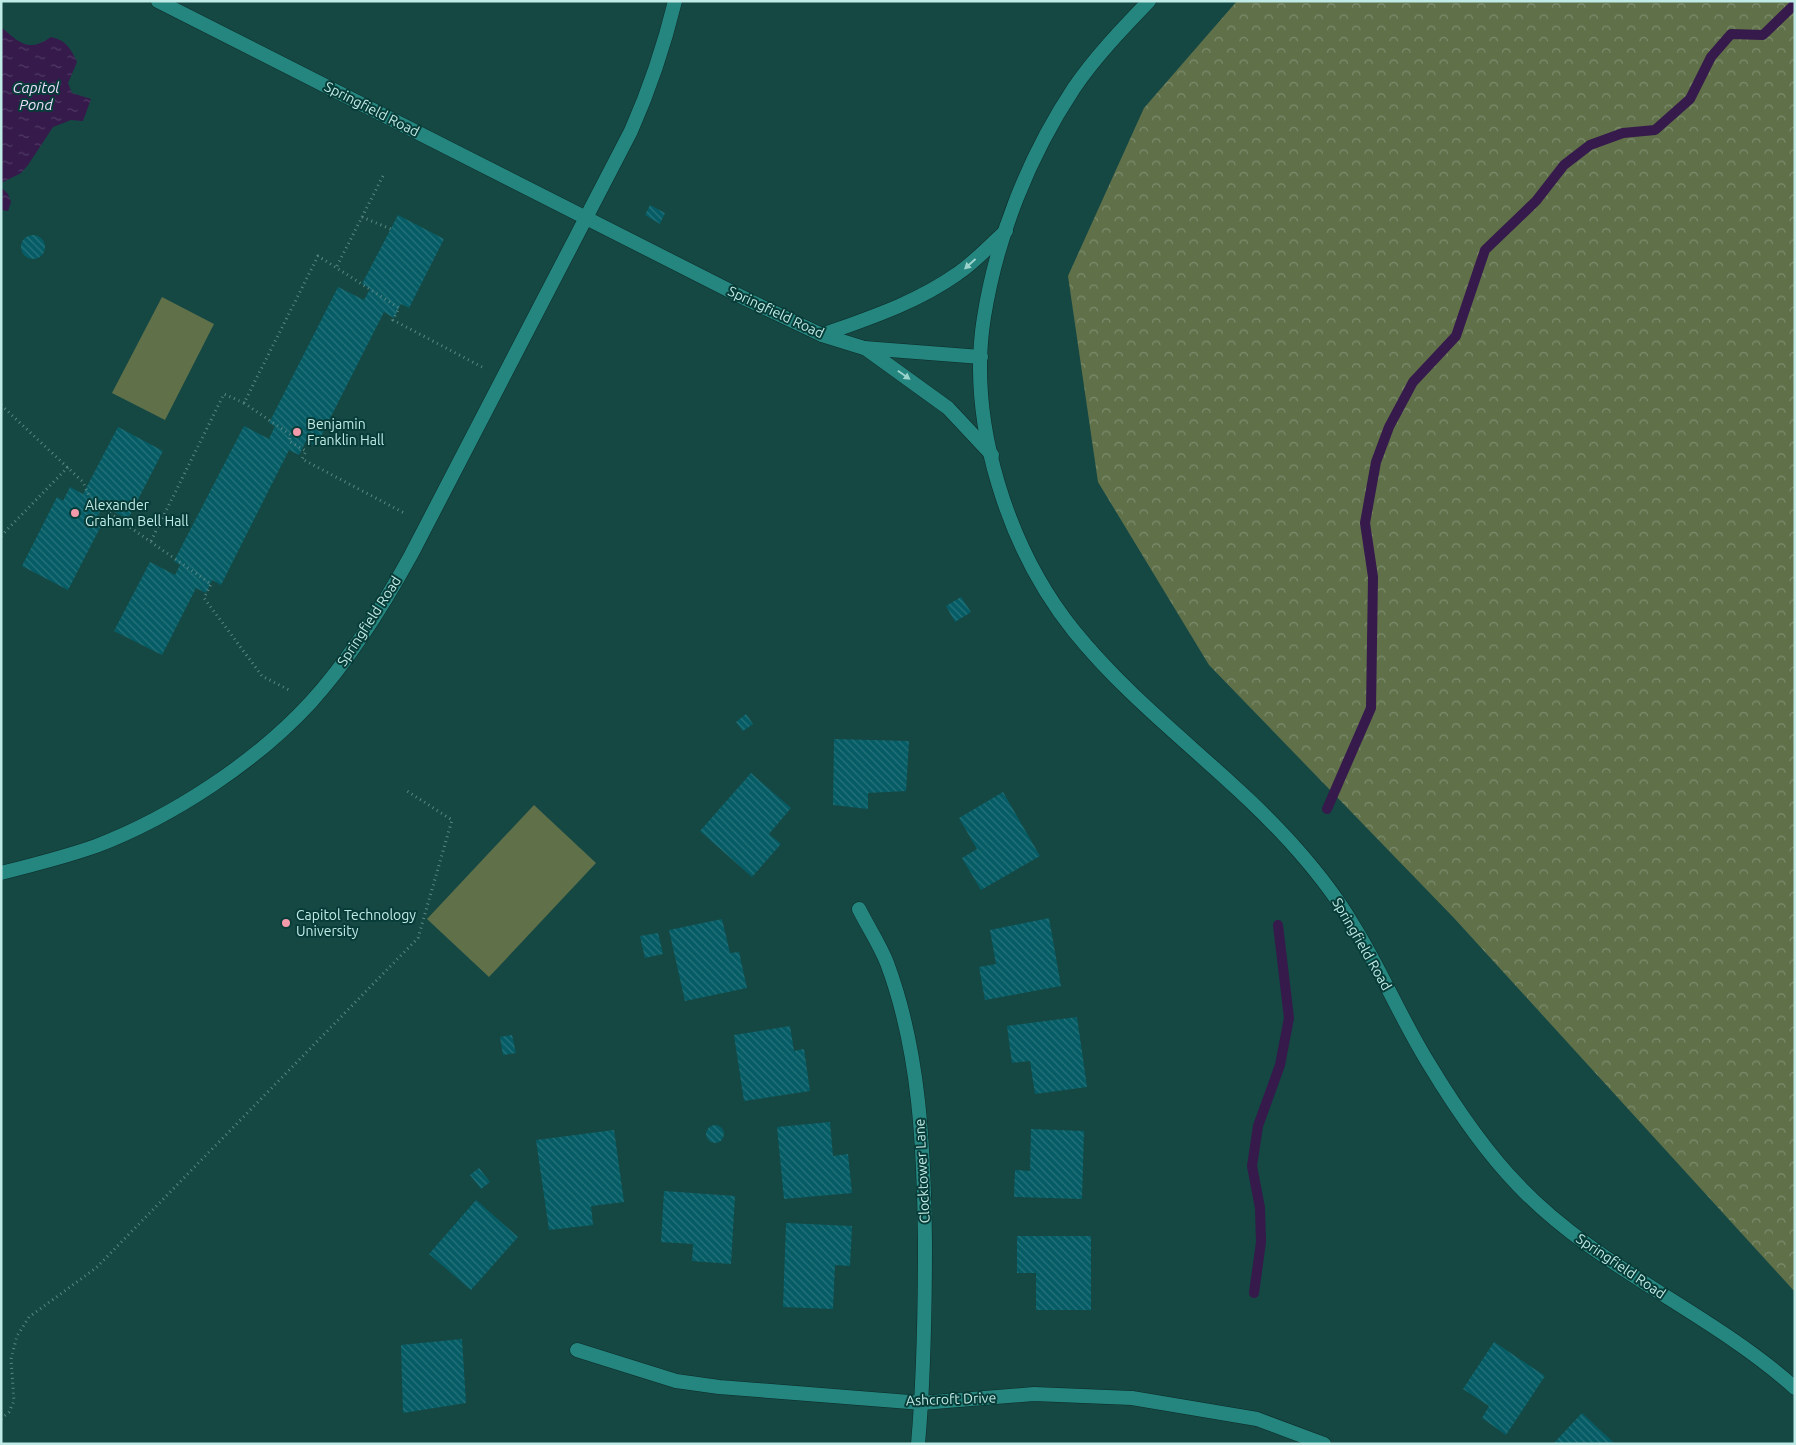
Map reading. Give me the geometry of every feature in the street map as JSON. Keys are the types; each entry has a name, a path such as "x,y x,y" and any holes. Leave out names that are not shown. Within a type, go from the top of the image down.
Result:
{"street":[{"name":"Springfield Road","path":"158,1 586,218 822,335 864,348 981,357"},
{"path":"586,218 649,90 661,56 675,1"},
{"name":"Springfield Road","path":"1149,1 1077,84 1057,115 1021,188 1006,231 984,319 981,357 982,385 992,456 1012,526 1027,559 1071,628 1102,664 1254,805 1323,880 1354,926 1427,1062 1485,1148 1518,1185 1553,1219 1600,1254 1736,1341 1795,1388"},
{"name":"Springfield Road","path":"1,873 52,860 97,845 143,825 190,798 234,768 275,736 311,702 364,632 391,592 586,218"},
{"path":"822,335 912,302 960,273 1006,231"},
{"path":"864,348 948,408 992,456"},
{"name":"Clocktower Lane","path":"859,909 887,962 908,1038 918,1104 924,1190 922,1403 918,1444"},
{"name":"Ashcroft Drive","path":"577,1350 676,1381 719,1387 922,1403 1034,1394 1132,1398 1257,1419 1324,1444"}],"path":[{"path":"337,266 384,174"},
{"path":"362,217 393,230"},
{"path":"244,403 318,256 337,266 399,308 393,320 503,378"},
{"path":"151,541 224,394 244,403 291,435 289,440 306,450 302,459 427,525"},
{"path":"1,405 83,482 91,500 211,584 204,598 262,676 311,702"},
{"path":"1,536 68,468"},
{"path":"1,1419 9,1412 14,1401 11,1359 17,1336 29,1317 96,1268 418,938 452,820 404,789"}],"green space":[{"path":"1237,1 1795,1 1795,1292 1454,918 1209,665 1098,482 1068,276 1144,108"},
{"path":"162,297 214,324 165,420 112,393"},
{"path":"534,805 596,863 489,977 427,919"}],"water":[{"name":"Capitol Pond","path":"1,27 24,44 36,44 51,37 61,40 70,49 77,62 68,83 72,93 91,99 83,121 71,120 53,127 21,173 1,183"},
{"path":"1,187 8,194 11,202 8,211 1,210"}],"building":[{"path":"650,205 665,213 660,224 645,215"},
{"name":"Benjamin Franklin Hall","path":"398,215 444,239 409,308 401,304 394,318 384,312 316,446 306,441 299,455 289,450 221,585 212,580 206,593 196,588 162,655 114,631 150,562 175,575 180,565 174,561 244,426 269,439 275,426 269,423 338,287 364,300 370,289 362,284"},
{"path":"33,235 38,236 44,242 44,252 38,258 33,259 28,258 22,252 21,247 22,242 28,236"},
{"name":"Alexander Graham Bell Hall","path":"118,427 163,451 128,519 103,506 96,520 102,524 68,590 22,566 57,497 63,501 70,487 83,494"},
{"path":"961,597 971,612 955,622 946,606"},
{"path":"746,714 753,724 743,731 736,722"},
{"path":"834,739 909,741 906,791 868,793 868,809 833,805"},
{"path":"751,773 791,808 769,834 781,844 752,877 700,831"},
{"path":"1003,792 1040,856 981,890 962,858 977,849 959,818"},
{"path":"1049,918 1061,986 985,1000 979,967 996,964 990,930"},
{"path":"722,919 730,953 739,952 747,988 685,1001 669,930"},
{"path":"658,933 663,954 645,958 640,936"},
{"path":"1077,1017 1087,1087 1035,1094 1030,1061 1012,1063 1007,1026"},
{"path":"790,1026 794,1051 804,1049 810,1091 744,1101 734,1035"},
{"path":"512,1035 516,1053 503,1055 500,1037"},
{"path":"830,1122 833,1156 848,1154 852,1193 784,1199 777,1127"},
{"path":"715,1125 721,1128 724,1134 721,1140 715,1143 709,1140 706,1134 709,1128"},
{"path":"1031,1129 1084,1131 1082,1199 1014,1197 1015,1170 1030,1171"},
{"path":"614,1130 624,1202 591,1206 593,1225 549,1230 536,1140"},
{"path":"479,1168 490,1182 481,1189 470,1175"},
{"path":"664,1191 735,1196 731,1264 692,1261 693,1244 661,1242"},
{"path":"476,1200 518,1237 471,1290 429,1254"},
{"path":"786,1223 852,1226 850,1266 835,1265 833,1309 783,1307"},
{"path":"1017,1236 1091,1236 1091,1310 1036,1310 1036,1273 1017,1273"},
{"path":"462,1339 466,1403 403,1413 401,1345"},
{"path":"1494,1342 1545,1376 1506,1435 1482,1418 1489,1406 1463,1389"},
{"path":"1582,1413 1615,1444 1553,1444"}],"waterway":[{"path":"1327,809 1371,708 1373,577 1365,523 1376,462 1389,427 1413,382 1456,336 1485,250 1536,201 1564,165 1590,145 1623,133 1655,130 1690,99 1711,57 1731,34 1763,35 1795,4"},
{"path":"1254,1293 1261,1242 1260,1208 1252,1166 1258,1126 1280,1065 1289,1018 1278,925"}],"place":[{"name":"Benjamin Franklin Hall","path":"297,432"},
{"name":"Alexander Graham Bell Hall","path":"75,513"},
{"name":"Capitol Technology University","path":"286,923"}]}
